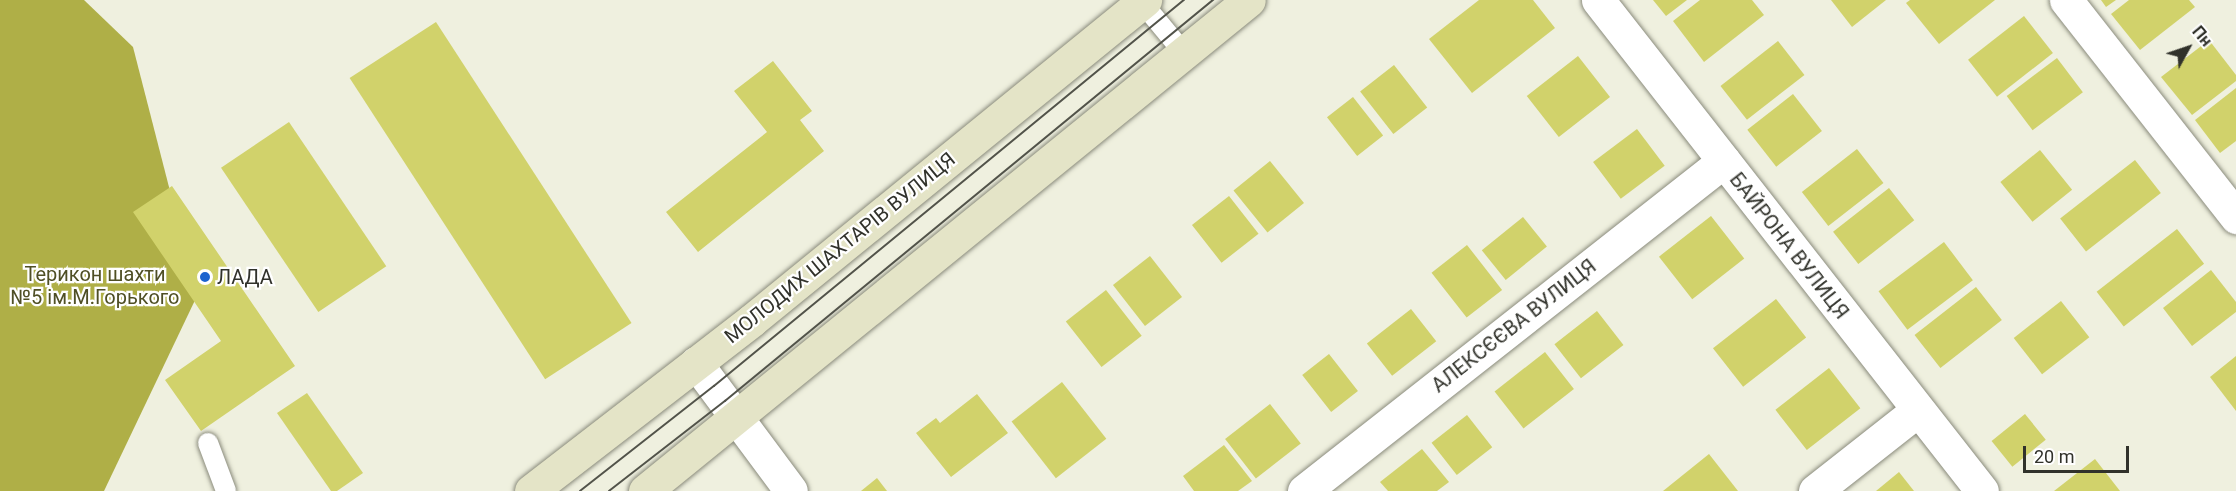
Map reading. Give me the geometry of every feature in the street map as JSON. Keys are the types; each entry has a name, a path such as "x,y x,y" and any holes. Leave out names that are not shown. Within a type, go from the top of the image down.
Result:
{"main road":[{"path":"645,491 1249,0"},
{"name":"МОЛОДИХ ШАХТАРІВ ВУЛИЦЯ","path":"531,491 696,363 1142,1"}],"street":[{"name":"БАЙРОНА ВУЛИЦЯ","path":"1598,0 1982,491"},
{"path":"2066,0 2236,217"},
{"name":"АЛЕКСЄЄВА ВУЛИЦЯ","path":"1304,491 1724,161"},
{"path":"696,363 791,491"},
{"path":"1815,491 1918,410"}],"lane":[{"path":"1142,1 1184,53"},
{"path":"208,443 226,491"}],"green space":[{"name":"Терикон шахти №5 ім.М.Горького","path":"0,0 84,0 133,47 197,296 104,491 0,491"}],"building":[{"path":"1479,0 1533,0 1555,28 1472,93 1429,39"},
{"path":"1653,0 1687,0 1666,16"},
{"path":"1700,0 1752,0 1764,15 1704,62 1673,21"},
{"path":"1831,0 1886,0 1852,27"},
{"path":"1910,0 1995,0 1939,44 1906,3"},
{"path":"2101,0 2116,0 2106,7"},
{"path":"2129,0 2189,0 2195,7 2140,50 2111,14"},
{"path":"2024,16 2053,53 1997,97 1968,60"},
{"path":"436,22 632,323 545,379 350,78"},
{"path":"2209,40 2236,75 2236,81 2192,115 2161,77"},
{"path":"1778,41 1804,75 1747,120 1720,86"},
{"path":"1578,56 1610,97 1559,137 1527,96"},
{"path":"2057,58 2083,92 2033,130 2007,96"},
{"path":"773,61 812,111 800,120 824,151 698,252 666,212 767,132 734,91"},
{"path":"1394,65 1427,108 1393,134 1360,91"},
{"path":"2236,88 2236,141 2220,153 2195,120"},
{"path":"1793,94 1822,131 1776,167 1747,130"},
{"path":"1353,97 1383,136 1357,156 1327,117"},
{"path":"289,122 386,266 318,312 221,168"},
{"path":"1637,129 1665,166 1621,199 1593,162"},
{"path":"1857,149 1883,183 1828,226 1802,192"},
{"path":"2040,150 2072,190 2032,222 2000,182"},
{"path":"2135,160 2161,193 2086,252 2060,218"},
{"path":"1270,161 1304,203 1267,233 1233,191"},
{"name":"ЛАДА","path":"172,186 295,366 201,431 165,380 221,341 133,212"},
{"path":"1889,188 1914,220 1858,264 1833,232"},
{"path":"1229,196 1259,234 1222,263 1192,225"},
{"path":"1711,216 1744,259 1692,299 1659,257"},
{"path":"1523,217 1547,247 1506,280 1482,250"},
{"path":"2177,229 2204,264 2124,326 2097,292"},
{"path":"1944,242 1973,280 1907,330 1879,291"},
{"path":"1467,245 1502,290 1467,318 1432,273"},
{"path":"1150,256 1182,297 1145,326 1113,285"},
{"path":"2211,270 2236,302 2236,312 2192,346 2163,308"},
{"path":"1976,287 2002,320 1940,368 1915,335"},
{"path":"1106,290 1142,336 1102,367 1066,321"},
{"path":"1776,299 1806,338 1743,387 1713,348"},
{"path":"2061,301 2089,337 2042,374 2014,338"},
{"path":"1411,309 1436,341 1392,376 1367,343"},
{"path":"1597,311 1623,345 1581,378 1554,344"},
{"path":"1545,352 1574,389 1524,428 1495,391"},
{"path":"1329,354 1358,391 1331,412 1302,375"},
{"path":"2236,356 2236,411 2210,377"},
{"path":"1829,368 1860,408 1807,450 1775,410"},
{"path":"1062,382 1106,439 1056,478 1012,421"},
{"path":"307,393 363,473 337,491 331,491 277,413"},
{"path":"977,394 1008,433 951,477 916,433 936,418 940,423"},
{"path":"1270,404 1301,443 1256,478 1225,439"},
{"path":"2025,414 2046,440 2012,467 1992,441"},
{"path":"1467,415 1492,447 1457,475 1432,443"},
{"path":"1224,445 1252,481 1238,491 1194,491 1183,476"},
{"path":"1422,449 1449,482 1437,491 1388,491 1380,482"},
{"path":"1709,454 1738,491 1663,491"},
{"path":"2095,459 2120,491 2054,491"},
{"path":"1899,472 1914,491 1876,491"},
{"path":"877,478 887,491 861,491"}],"tram line":[{"path":"580,491 714,386 1184,0"},
{"path":"609,491 725,401 1213,0"}],"place":[{"name":"ЛАДА","path":"205,277"}]}
